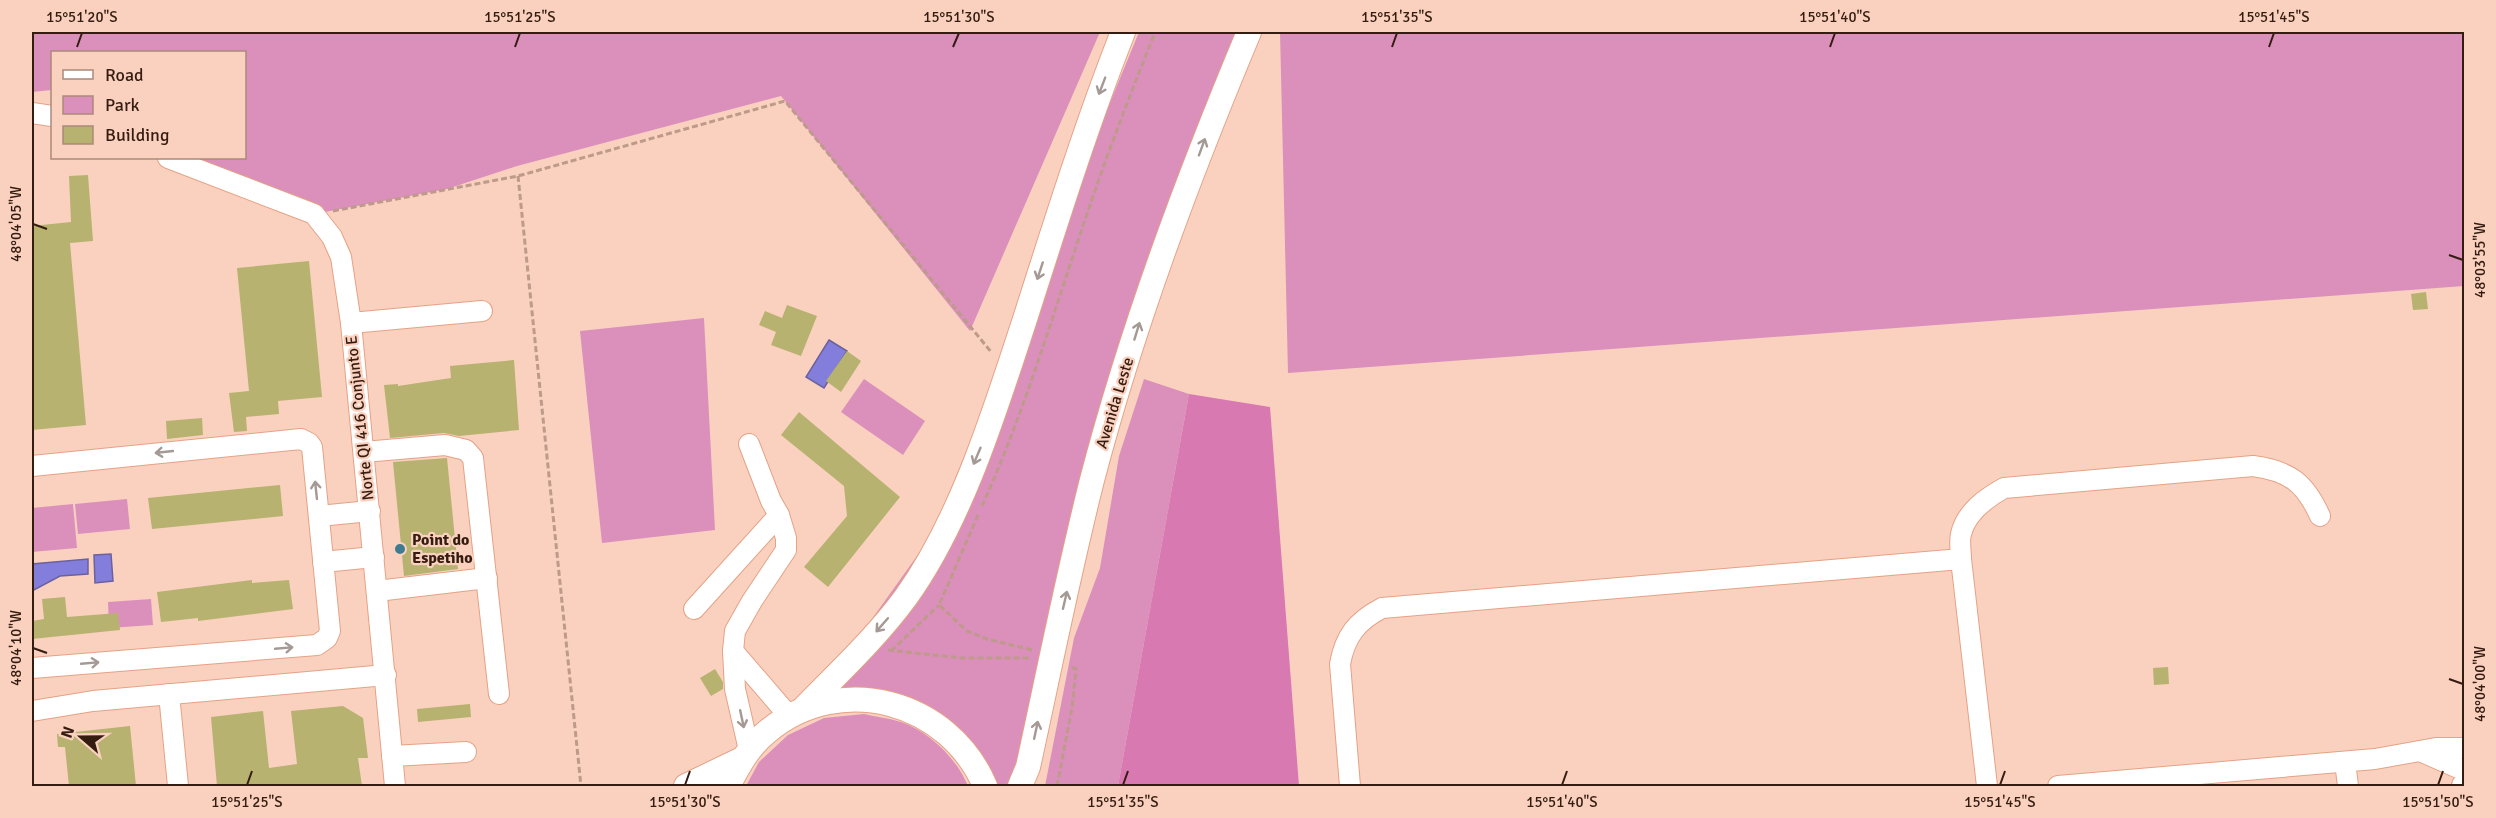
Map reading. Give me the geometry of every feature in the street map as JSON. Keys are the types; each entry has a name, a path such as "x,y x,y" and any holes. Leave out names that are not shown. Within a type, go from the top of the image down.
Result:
{"main road":[{"path":"728,786 745,754 767,731 795,713 870,639 906,597 943,534 987,432 1089,121 1123,32"},
{"name":"Avenida Leste","path":"1020,786 1028,767 1092,479 1145,304 1204,140 1249,32"},
{"path":"795,713 840,700 881,701 919,713 952,736 977,767 985,786"},
{"path":"686,786 745,754"}],"street":[{"path":"32,113 51,116"},
{"path":"171,159 314,214"},
{"name":"Norte QI 416 Conjunto E","path":"314,214 332,237 341,257 351,323 395,786"},
{"path":"351,323 483,311"},
{"path":"32,465 301,439 312,447 330,631 327,638 317,645 32,668"},
{"path":"745,754 735,689 733,651 735,631 739,621 786,550 786,537 779,515 771,501 749,444"},
{"path":"364,452 445,445 466,450 473,458 500,694"},
{"path":"1987,786 1960,559 1961,533 1970,514 1985,499 2004,488 2253,466 2275,469 2295,480 2311,496 2320,516"},
{"path":"319,516 370,511"},
{"path":"694,609 779,515"},
{"path":"323,562 374,556"},
{"path":"1350,786 1340,664 1343,646 1352,629 1366,616 1382,608 1960,559"},
{"path":"377,591 487,578"},
{"path":"733,651 795,713"},
{"path":"32,711 93,701 386,675"},
{"path":"169,694 178,786"},
{"path":"2058,786 2376,759 2453,746 2464,748"},
{"path":"2420,751 2463,779"},
{"path":"392,756 466,752"},
{"path":"2345,762 2348,786"}],"path":[{"path":"891,651 939,605 1004,457 1061,297 1097,185 1155,32"},
{"path":"314,214 518,176 785,101 1008,371"},
{"path":"518,176 581,786"},
{"path":"939,605 967,631 987,639 1036,651"},
{"path":"881,647 891,651 961,658 1033,658"},
{"path":"1057,786 1072,708 1076,669 1067,665"}],"green space":[{"path":"32,32 1100,32 970,331 781,96 517,166 447,189 314,214 198,159 246,159 246,51 51,51 51,90 32,92"},
{"path":"1139,32 1247,32 1142,304 1013,786 987,786 929,717 809,707 932,535"},
{"path":"1280,32 2464,32 2464,286 1288,373"},
{"path":"704,318 715,530 602,543 580,331"},
{"path":"864,379 925,421 903,455 841,412"},
{"path":"1144,379 1189,394 1118,786 1045,786 1074,638 1100,568 1119,456"},
{"path":"127,499 130,529 78,534 75,504"},
{"path":"73,504 77,548 32,552 32,508"},
{"path":"151,599 153,625 109,628 108,602"},
{"path":"864,714 892,719 922,732 950,757 968,786 746,786 759,762 788,735 824,718"}],"shaded area":[{"path":"829,340 847,351 824,388 806,377"},
{"path":"1189,394 1270,407 1299,786 1118,786"},
{"path":"111,554 113,581 95,583 94,555"},
{"path":"88,559 88,574 60,576 32,591 32,564"}],"building":[{"path":"88,175 93,241 70,243 86,425 32,430 32,226 71,222 69,176"},
{"path":"309,261 322,397 278,401 279,414 246,417 247,431 234,432 229,393 249,391 237,268"},
{"path":"2426,292 2428,309 2413,310 2411,294"},
{"path":"787,305 817,316 801,356 771,345 776,332 759,325 765,311 782,318"},
{"path":"847,351 861,361 841,392 826,381"},
{"path":"514,360 519,430 459,436 444,433 390,438 384,385 398,384 398,386 451,378 450,366"},
{"path":"799,412 900,497 828,587 804,567 847,516 844,486 781,435"},
{"path":"202,418 203,435 167,439 166,421"},
{"path":"447,458 458,569 404,576 393,462"},
{"path":"280,485 283,516 152,529 148,498"},
{"path":"252,580 252,583 289,580 293,609 198,621 198,618 161,622 157,592"},
{"path":"65,597 67,617 118,613 120,630 32,639 32,621 44,619 42,599"},
{"path":"2168,667 2169,684 2154,685 2153,668"},
{"path":"715,669 723,682 723,689 711,696 700,678"},
{"path":"470,704 471,717 418,722 417,709"},
{"path":"343,706 363,718 368,758 358,758 362,786 217,786 211,717 263,711 269,768 297,764 291,711"},
{"path":"130,726 136,786 69,786 65,747 58,747 57,734"}],"place":[{"name":"Point do Espetiho","path":"400,549"}]}
